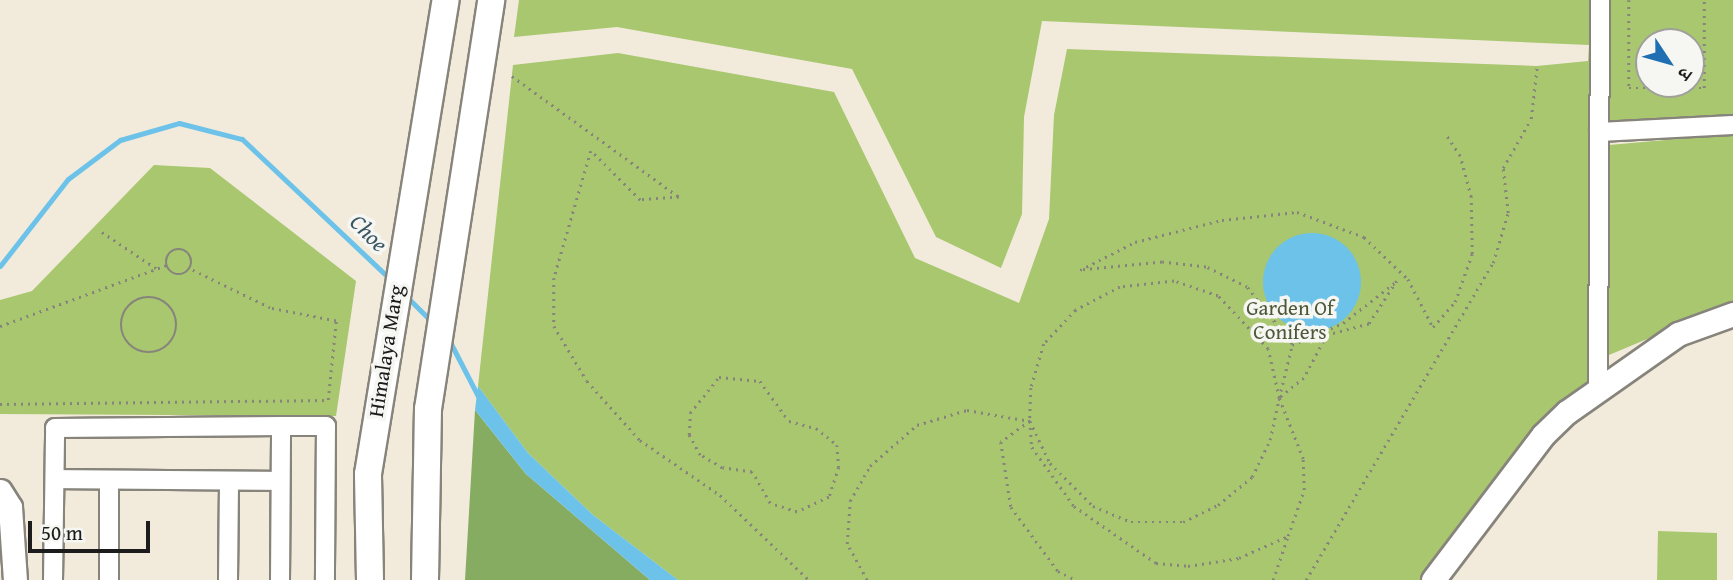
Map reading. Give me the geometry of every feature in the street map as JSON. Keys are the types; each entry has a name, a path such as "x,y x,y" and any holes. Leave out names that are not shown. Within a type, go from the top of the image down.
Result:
{"main road":[{"name":"Himalaya Marg","path":"370,580 368,474 410,199 446,0"},
{"path":"425,580 428,408 491,0"}],"street":[{"path":"1598,386 1600,0"},
{"path":"1599,132 1733,125"},
{"path":"1433,580 1543,435 1598,386 1678,334 1733,314"},
{"path":"280,580 281,426"},
{"path":"53,580 55,428 326,426 326,580"},
{"path":"56,479 281,481"},
{"path":"108,580 109,480"},
{"path":"228,580 229,481"},
{"path":"0,491 10,507 15,580"}],"path":[{"path":"1629,0 1629,88 1704,88 1704,0"},
{"path":"1306,580 1493,263 1507,213 1503,168 1531,119 1537,66"},
{"path":"512,76 679,197 640,200 591,151 554,278 554,326 587,381 640,440 720,495 809,580"},
{"path":"1292,345 1247,287 1206,267 1162,262 1080,270 1135,242 1222,220 1297,212 1364,237 1408,279 1433,327 1455,302 1472,254 1471,197 1460,156 1446,135"},
{"path":"102,232 156,269"},
{"path":"167,265 170,253 181,249 191,257 190,269"},
{"path":"0,326 167,265"},
{"path":"0,404 328,400 336,321 270,308 190,269 175,274 167,265"},
{"path":"1273,580 1304,490 1303,459 1279,398 1268,349 1218,296 1174,281 1121,287 1076,310 1044,344 1030,421 1032,447 1074,506 1156,563 1188,566 1239,558 1288,536"},
{"path":"1279,398 1304,378 1326,335 1369,324 1397,281 1343,323 1292,345"},
{"path":"161,299 176,319 174,336 153,352 135,349 122,334 122,315 135,301 161,299"},
{"path":"1030,421 1050,464 1093,506 1132,522 1183,522 1218,505 1252,477 1270,440 1292,345"},
{"path":"719,377 760,381 789,421 816,428 836,445 839,467 829,497 797,512 770,502 752,472 722,468 701,455 689,435 690,413 719,377"},
{"path":"867,580 847,544 850,500 870,466 917,425 967,410 1030,421"},
{"path":"1030,421 1001,442 1011,507 1058,571 1076,580"}],"green space":[{"name":"Garden Of Conifers","path":"519,0 1733,0 1733,126 1589,126 1589,390 1430,580 678,580 593,515 528,453 478,386 513,65 618,53 834,92 915,258 1019,303 1049,219 1054,115 1067,49 1537,66 1588,61 1589,45 1042,21 1024,117 1022,214 1001,268 936,237 852,69 617,27 514,37"},
{"path":"1733,134 1733,303 1609,355 1609,145"},
{"path":"154,165 210,168 356,281 336,416 0,414 0,300 32,291"},
{"path":"475,410 526,474 650,580 465,580"},
{"path":"1658,531 1717,533 1717,580 1657,580"}],"water":[{"path":"1312,233 1331,237 1346,248 1357,263 1361,282 1357,301 1346,316 1331,327 1312,331 1293,327 1278,316 1267,301 1263,282 1267,263 1278,248 1293,237"},
{"path":"478,386 528,453 593,515 678,580 650,580 526,474 475,410"}],"waterway":[{"name":"Choe","path":"0,266 68,179 120,140 179,123 242,139 391,280"},
{"name":"Choe","path":"405,295 433,323"},
{"name":"Choe","path":"449,340 480,400"}]}
